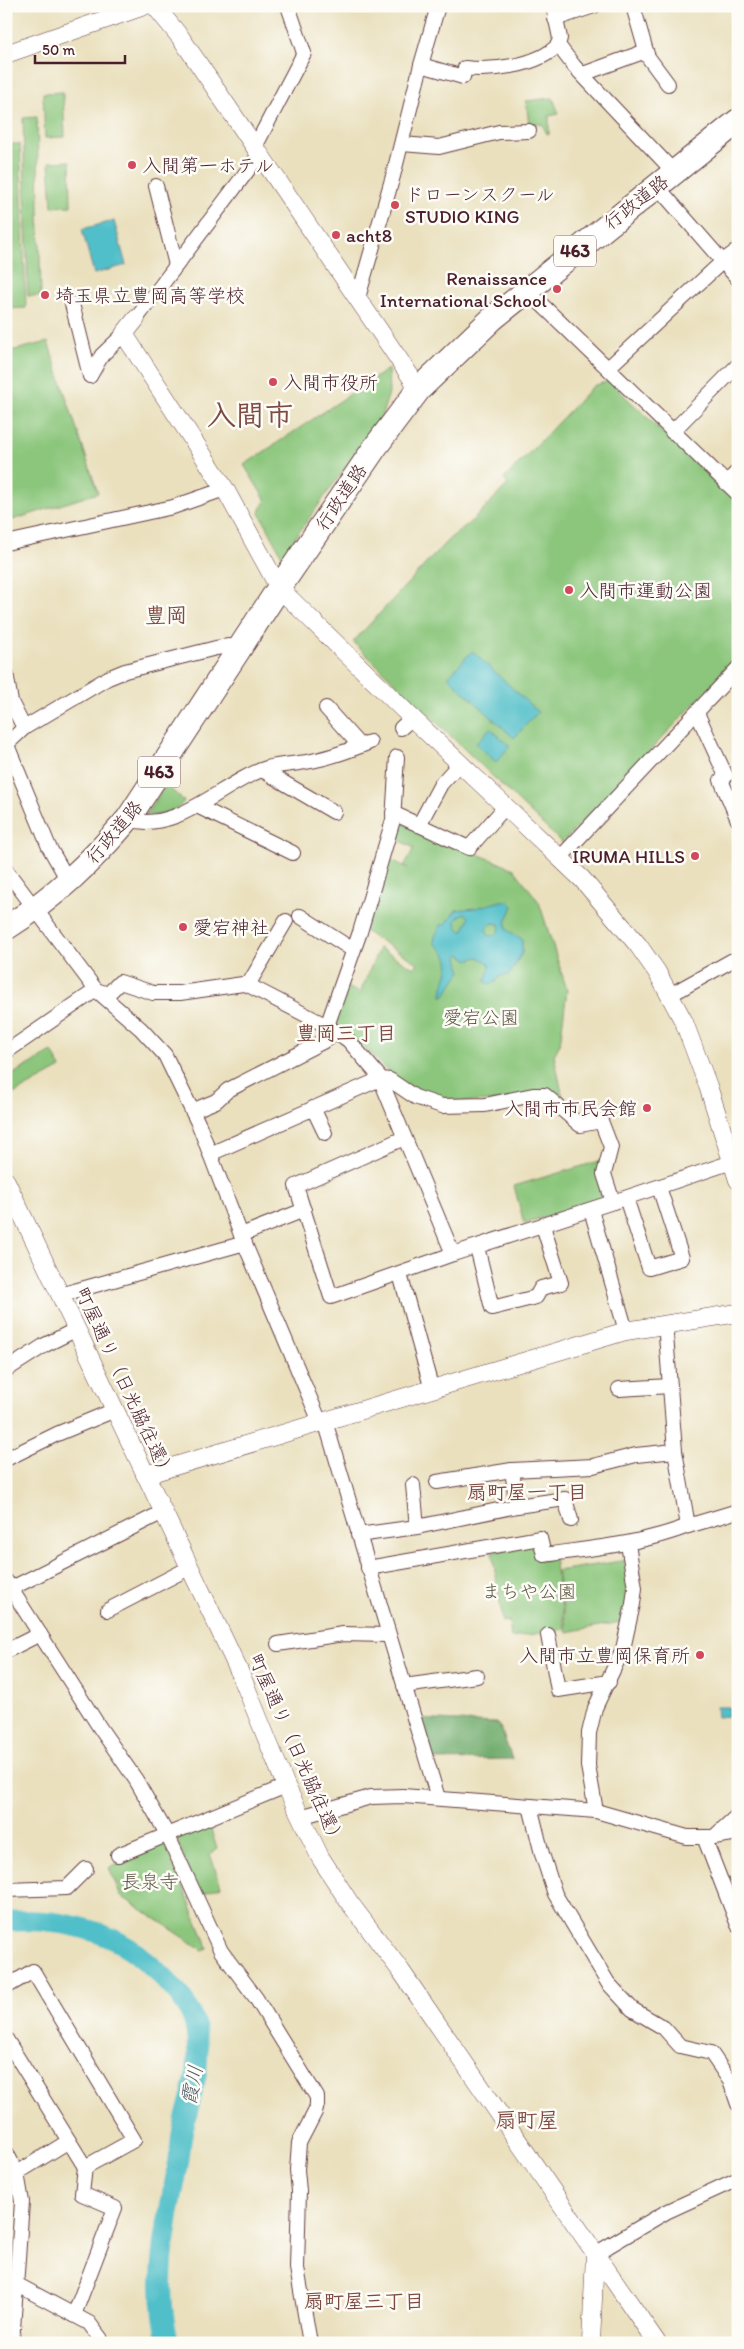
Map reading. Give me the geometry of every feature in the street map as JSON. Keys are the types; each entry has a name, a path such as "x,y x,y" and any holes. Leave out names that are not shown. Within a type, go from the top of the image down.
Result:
{"highway":[{"name":"行政道路","path":"6,928 37,909 69,882 99,853 128,819 279,588 381,438 419,388 465,343 528,289 738,121"}],"street":[{"path":"6,54 144,6"},
{"path":"155,6 181,38 419,388"},
{"path":"72,304 90,376 102,355 124,334 176,266 257,151 304,53 288,6"},
{"path":"358,298 402,144 421,65 438,6"},
{"path":"421,65 463,77 466,68 486,70 514,66 553,51 558,45 560,38 554,13 594,6"},
{"path":"633,6 648,57 668,84"},
{"path":"558,45 665,179 723,261 738,279"},
{"path":"583,74 646,51"},
{"path":"402,144 439,147 499,132 529,131"},
{"path":"156,186 176,266"},
{"path":"608,368 723,261 738,250"},
{"path":"528,289 672,432 738,494"},
{"path":"124,334 225,489 279,588 407,723 460,763 506,806 582,879 624,926 657,972 670,995 693,1046 738,1180"},
{"path":"672,432 738,365"},
{"path":"726,483 738,471"},
{"path":"6,543 180,506 225,489"},
{"path":"69,882 49,847 7,745 24,728 108,678 125,671 216,648 230,646 239,650"},
{"path":"560,858 738,668"},
{"path":"6,673 11,702 24,728"},
{"path":"128,819 148,822 199,807 223,790 262,770 317,760 365,744 326,708"},
{"path":"697,713 732,775 721,780 738,820"},
{"path":"192,1111 216,1101 228,1090 328,1039 353,950 382,863 393,820 397,757"},
{"path":"418,825 440,784 460,763"},
{"path":"262,770 334,812"},
{"path":"393,812 469,848 506,806"},
{"path":"199,807 293,853"},
{"path":"6,870 96,990 141,1029 165,1055 192,1111 243,1239 322,1422 438,1798"},
{"path":"300,916 353,950"},
{"path":"248,985 286,921"},
{"path":"670,995 731,961 738,960"},
{"path":"96,990 108,994 120,982 153,993 180,993 242,984 248,985 348,1040 380,1076 453,1254"},
{"path":"6,1052 96,990"},
{"path":"210,1154 380,1079 390,1080 415,1097 442,1106 485,1105 533,1095 545,1095 580,1125 601,1122 611,1147 604,1174 619,1200 649,1268 682,1258 659,1188"},
{"path":"313,1108 325,1133"},
{"path":"404,1138 296,1186 331,1297 453,1254 659,1188 732,1162"},
{"name":"町屋通り（日光脇往還）","path":"6,1181 241,1675 286,1786 320,1857 349,1902 402,1972 657,2343"},
{"path":"60,1295 243,1239 304,1210"},
{"path":"591,1210 626,1331"},
{"path":"476,1247 492,1308 536,1297 541,1288 561,1283 543,1226"},
{"path":"400,1274 432,1390"},
{"path":"145,1475 626,1331 738,1312"},
{"path":"668,1323 666,1335 675,1451 688,1526"},
{"path":"6,1370 45,1345 77,1330"},
{"path":"619,1390 670,1386"},
{"path":"6,1459 57,1434 114,1410"},
{"path":"438,1482 512,1470 593,1466 636,1455 675,1451"},
{"path":"512,1470 517,1506"},
{"path":"413,1485 417,1527"},
{"path":"358,1535 417,1527 517,1506 566,1498 571,1520"},
{"path":"368,1568 540,1538 544,1555 628,1544 738,1511"},
{"path":"163,1512 8,1587 136,1780 167,1834 221,1951 256,1998 317,2096 318,2105 299,2143 297,2170 299,2191 297,2268 310,2343"},
{"path":"596,1811 588,1766 589,1733 595,1708 609,1682 623,1649 634,1596 628,1544"},
{"path":"108,1610 189,1568"},
{"path":"6,1652 40,1634"},
{"path":"278,1644 343,1634 388,1635"},
{"path":"548,1635 558,1690 609,1682"},
{"path":"404,1686 477,1676"},
{"path":"118,1855 286,1786"},
{"path":"300,1817 371,1797 403,1796 596,1811 687,1837 709,1837 738,1832"},
{"path":"530,1806 542,1854 555,1894 608,1982 632,2009 664,2028 680,2046 711,2053 730,2081 738,2104"},
{"path":"709,1837 738,1815"},
{"path":"709,1837 733,1898 738,1925"},
{"path":"6,1890 67,1888 86,1869"},
{"path":"6,1987 33,1971 134,2140 85,2167"},
{"path":"6,2039 85,2167 82,2194 114,2208 74,2315"},
{"path":"17,2173 69,2141"},
{"path":"6,2152 17,2173 22,2202 11,2286 12,2343"},
{"path":"590,2343 595,2254 666,2212 738,2179"},
{"path":"11,2286 89,2323 104,2343"}],"green space":[{"path":"63,92 65,137 45,138 43,93"},
{"path":"553,98 559,114 549,116 549,135 542,124 529,125 526,101"},
{"path":"37,117 41,296 28,296 23,118"},
{"path":"6,144 20,144 26,308 6,309"},
{"path":"70,161 71,206 52,207 49,162"},
{"path":"48,342 98,493 6,522 6,352"},
{"path":"388,369 389,393 381,418 282,556 260,513 261,507 266,501 244,465"},
{"name":"入間市運動公園","path":"609,381 738,504 738,658 562,843 353,642 449,539 473,520 508,484 504,479 593,386"},
{"path":"166,785 184,801 172,812 145,815"},
{"name":"愛宕公園","path":"397,821 514,869 539,902 567,990 560,1044 554,1055 563,1098 461,1102 423,1097 403,1086 354,1040 334,1027 344,986 360,993 379,948 414,968 418,963 364,931 387,858 408,868 404,866 414,848 393,837"},
{"path":"52,1052 61,1068 6,1098 6,1078"},
{"path":"603,1160 601,1170 602,1200 524,1223 514,1186"},
{"name":"まちや公園","path":"533,1544 537,1547 540,1561 554,1558 565,1629 511,1638 509,1621 503,1622 492,1552"},
{"path":"628,1560 632,1586 626,1621 567,1632 557,1571"},
{"path":"418,1719 497,1723 512,1759 432,1760"},
{"name":"長泉寺","path":"209,1823 217,1849 210,1854 221,1886 198,1896 176,1838"},
{"name":"長泉寺","path":"165,1843 208,1948 203,1950 121,1896 109,1868"}],"water":[{"path":"114,221 126,265 94,274 82,229"},
{"path":"472,651 538,712 514,738 448,677"},
{"path":"490,728 510,746 496,762 476,744"},
{"path":"508,901 513,906 506,923 507,930 522,939 522,953 509,975 500,976 496,982 489,984 485,981 490,967 489,963 478,957 469,960 460,954 458,956 461,971 444,996 442,996 448,962 442,950 434,943 435,936 441,925 446,924 456,910","holes":["465,913 469,918 463,932 457,927 456,922 459,916","492,923 499,924 500,929 496,935 489,936 486,929"]},
{"path":"716,1707 729,1707 729,1716 717,1717"}],"waterway":[{"name":"霞川","path":"6,1922 41,1921 59,1923 96,1932 113,1939 142,1958 157,1971 181,1997 192,2017 197,2040 197,2066 182,2134 163,2257 162,2300 164,2322 169,2343"}],"place":[{"name":"入間第一ホテル","path":"132,165"},
{"name":"ドローンスクール STUDIO KING","path":"395,205"},
{"name":"acht8","path":"336,235"},
{"name":"Renaissance International School","path":"557,289"},
{"name":"埼玉県立豊岡高等学校","path":"45,295"},
{"name":"入間市役所","path":"273,382"},
{"name":"入間市運動公園","path":"569,590"},
{"name":"IRUMA HILLS","path":"695,856"},
{"name":"愛宕神社","path":"183,927"},
{"name":"入間市市民会館","path":"647,1108"},
{"name":"入間市立豊岡保育所","path":"700,1655"}],"district":[{"name":"入間市","path":"250,414"},
{"name":"豊岡","path":"166,614"},
{"name":"豊岡三丁目","path":"346,1033"},
{"name":"扇町屋一丁目","path":"527,1492"},
{"name":"扇町屋","path":"527,2119"},
{"name":"扇町屋三丁目","path":"364,2301"}]}
